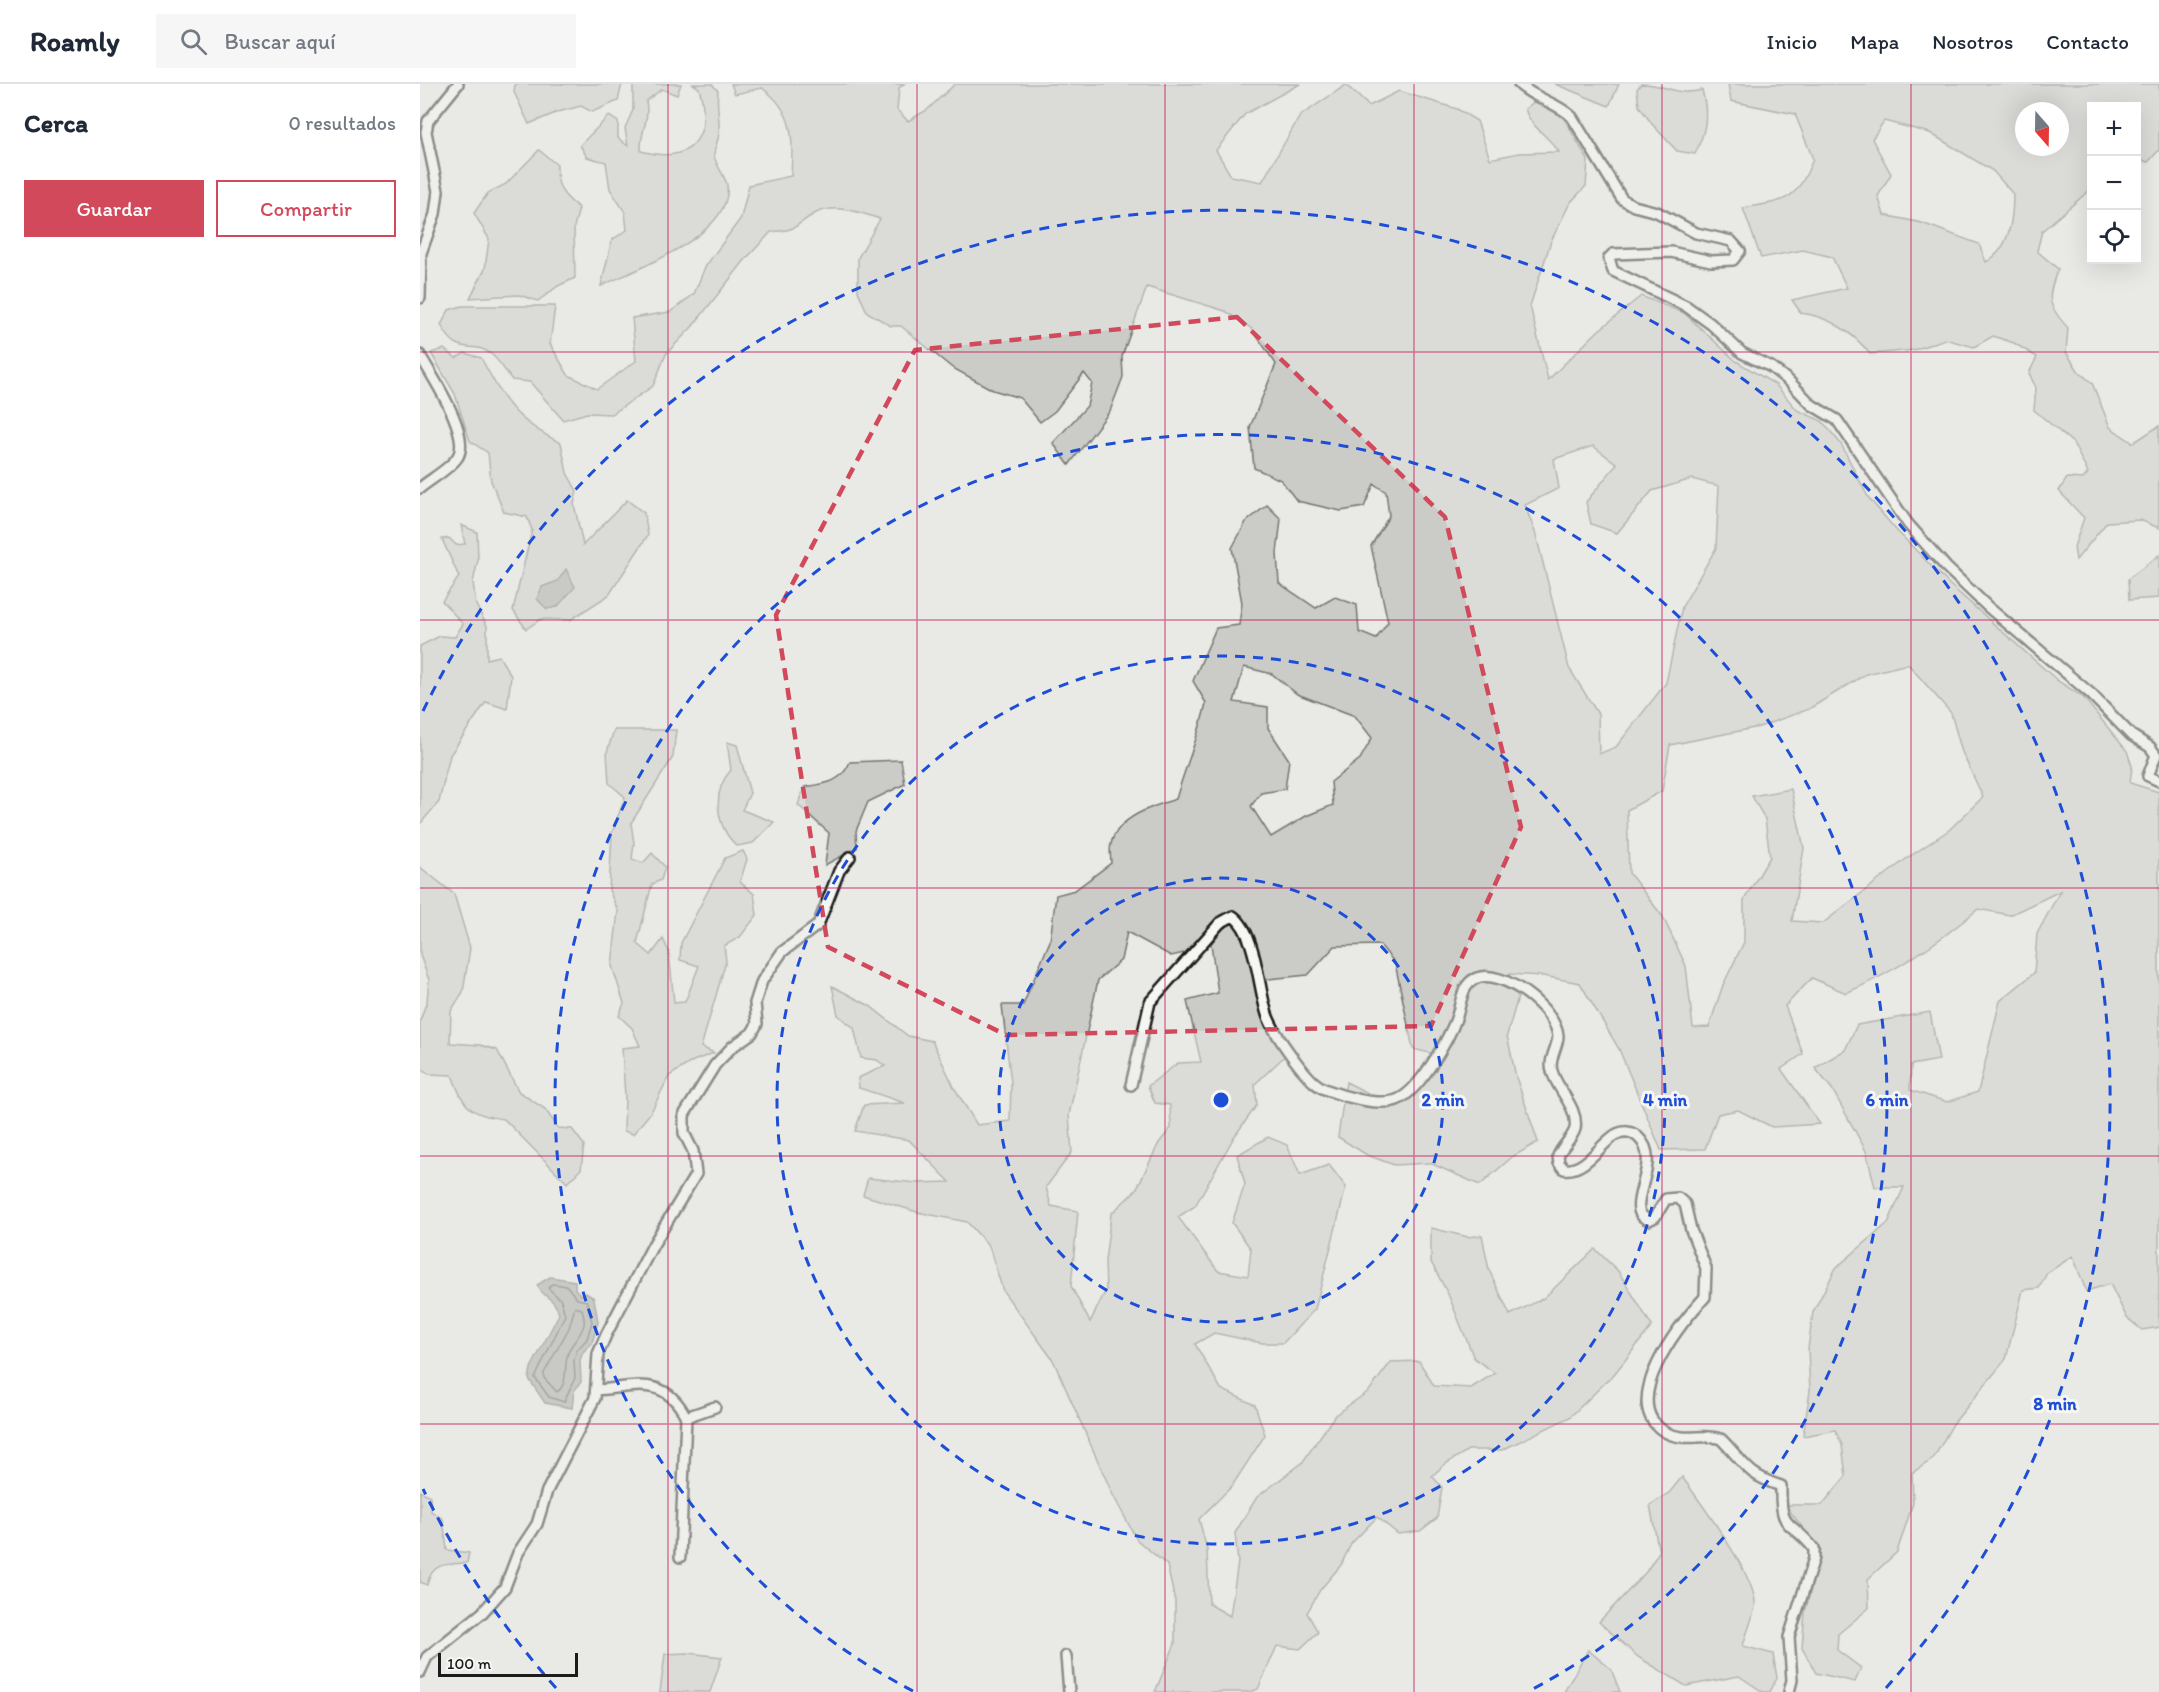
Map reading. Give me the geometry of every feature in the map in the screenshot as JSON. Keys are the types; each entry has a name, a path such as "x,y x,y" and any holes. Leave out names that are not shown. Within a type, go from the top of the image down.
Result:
{"street":[{"path":"420,298 421,253 435,214 438,191 426,132 428,121 458,84"},
{"path":"1519,84 1527,92 1565,110 1572,117 1622,199 1634,206 1657,212 1696,233 1731,241 1740,251 1733,260 1723,261 1671,252 1613,254 1609,258 1614,272 1686,306 1711,324 1742,353 1771,367 1812,405 1837,420 1908,524 1946,567 1988,607 2091,694 2131,735 2150,747 2156,755 2148,776 2159,781"},
{"path":"420,355 461,437 461,450 456,459 420,488"},
{"path":"420,1672 427,1657 482,1613 505,1587 518,1553 537,1524 547,1491 577,1437 596,1390 598,1354 606,1335 653,1245 696,1174 693,1151 684,1133 684,1115 715,1065 732,1047 753,1033 757,1024 755,1003 762,981 782,952 818,925 839,871 850,857"},
{"path":"1131,1084 1150,1002 1220,923 1233,916 1240,921 1248,935 1269,1019 1295,1060 1314,1083 1326,1090 1377,1102 1401,1098 1423,1076 1447,1039 1467,985 1480,976 1493,975 1508,981 1550,1015 1558,1036 1551,1069 1575,1119 1575,1130 1558,1156 1559,1163 1564,1169 1579,1168 1588,1163 1607,1140 1619,1133 1628,1132 1637,1136 1645,1145 1648,1158 1646,1178 1636,1205 1638,1211 1643,1218 1649,1220 1656,1217 1666,1199 1678,1198 1685,1203 1691,1230 1706,1268 1706,1297 1684,1319 1650,1378 1648,1409 1655,1422 1665,1432 1688,1438 1722,1438 1745,1468 1762,1480 1781,1486 1781,1512 1786,1522 1814,1549 1814,1558 1789,1637 1792,1680 1789,1692"},
{"path":"596,1390 649,1385 666,1390 680,1405 686,1417 680,1557"},
{"path":"686,1417 715,1407"},
{"path":"1066,1656 1069,1692"}],"highlighted area":[{"path":"1237,317 1445,517 1521,827 1431,1026 1006,1035 828,947 776,615 915,350"}],"shaded area":[{"path":"515,84 622,84 618,101 592,112 581,106 558,112 529,124 514,92"},
{"path":"633,84 681,84 677,95 662,89 646,101 647,114 641,151 659,154 674,154 686,150 695,143 701,133 703,105 699,88 693,84 712,84 718,91 719,132 714,155 727,185 725,203 715,219 680,248 601,286 612,240 627,230 625,212 610,189 606,162 587,157 580,145 609,116 618,122 618,138 628,146 625,128 633,110"},
{"path":"731,84 904,84 899,88 897,110 908,121 927,110 955,84 1300,84 1245,114 1216,150 1231,176 1262,182 1300,116 1346,85 1369,106 1399,91 1457,109 1477,121 1490,159 1519,153 1559,152 1527,115 1525,109 1535,101 1562,115 1588,160 1586,186 1570,203 1551,241 1530,306 1548,380 1598,331 1641,296 1684,313 1736,361 1776,385 1797,410 1822,421 1841,444 1868,497 1896,530 1950,585 2058,681 2083,697 2127,751 2132,766 2130,783 2159,792 2159,1327 2142,1330 2127,1318 2110,1284 2086,1291 2073,1256 2047,1273 2039,1288 2023,1290 2006,1359 1953,1424 1933,1459 1912,1473 1913,1503 1897,1552 1868,1579 1869,1608 1838,1634 1837,1650 1861,1668 1855,1682 1816,1673 1802,1648 1805,1612 1821,1551 1785,1505 1822,1505 1846,1476 1842,1445 1835,1430 1803,1436 1810,1391 1808,1349 1813,1312 1836,1268 1888,1223 1904,1187 1875,1187 1866,1151 1832,1089 1815,1068 1845,1050 1857,1025 1930,1012 1939,1060 1911,1065 1910,1090 1947,1102 1978,1092 2000,1001 2034,973 2037,934 2060,891 2010,915 1978,909 1915,956 1882,976 1846,993 1812,978 1785,1006 1803,1054 1781,1069 1820,1124 1772,1127 1738,1110 1718,1114 1705,1149 1661,1150 1619,1049 1580,983 1543,976 1509,974 1518,997 1507,1035 1516,1077 1538,1142 1512,1157 1480,1185 1430,1163 1394,1165 1367,1155 1338,1137 1346,1082 1384,1101 1390,1109 1399,1105 1419,1087 1438,1055 1413,1049 1395,963 1380,945 1335,946 1308,975 1268,979 1256,990 1266,1018 1288,1053 1255,1084 1257,1105 1234,1137 1195,1206 1178,1217 1218,1271 1248,1276 1251,1249 1232,1223 1245,1184 1237,1155 1268,1137 1287,1145 1300,1175 1329,1165 1346,1187 1315,1309 1283,1343 1262,1343 1214,1333 1195,1344 1221,1389 1255,1405 1265,1435 1232,1486 1199,1519 1207,1550 1209,1604 1230,1616 1238,1562 1235,1533 1257,1497 1302,1463 1335,1415 1369,1391 1391,1362 1419,1361 1434,1386 1471,1388 1495,1373 1474,1358 1448,1294 1431,1262 1431,1228 1468,1237 1482,1235 1489,1270 1510,1315 1544,1298 1595,1249 1618,1271 1652,1326 1615,1373 1570,1417 1502,1450 1468,1450 1444,1465 1432,1476 1442,1487 1437,1518 1420,1531 1398,1534 1377,1517 1351,1544 1341,1565 1320,1590 1307,1613 1318,1632 1300,1649 1277,1646 1258,1689 1250,1692 1155,1692 1175,1644 1175,1601 1167,1565 1137,1540 1113,1495 1053,1360 1003,1291 989,1246 967,1222 917,1212 863,1195 868,1178 917,1183 950,1182 909,1140 855,1131 864,1105 905,1103 859,1088 858,1078 885,1066 877,1060 861,1058 854,1028 838,1015 832,986 870,1006 908,1036 932,1041 955,1089 977,1125 1010,1121 1011,1083 1002,1005 1023,1005 1050,941 1056,895 1075,890 1111,863 1110,846 1120,827 1128,820 1147,809 1176,799 1206,703 1193,681 1216,628 1239,625 1242,603 1232,548 1246,522 1267,505 1281,519 1277,553 1279,583 1316,608 1335,597 1357,605 1359,632 1376,639 1388,622 1371,546 1389,516 1386,492 1374,484 1364,507 1341,511 1297,501 1281,480 1254,468 1250,427 1276,364 1252,329 1225,311 1147,287 1122,356 1123,377 1110,411 1069,465 1053,443 1087,406 1092,383 1084,373 1055,411 1040,422 1020,398 993,390 951,367 901,326 891,326 867,312 858,291 858,258 880,219 847,210 822,211 795,227 771,232 745,260 692,327 666,354 653,386 612,414 587,413 563,420 530,382 512,380 491,354 454,342 441,325 449,310 462,306 555,306 550,344 568,375 597,389 636,361 632,318 670,312 694,294 705,267 741,218 749,185 791,176 790,127 781,106 762,88 735,94","holes":["1593,446 1617,464 1586,502 1591,524 1617,533 1652,491 1692,479 1719,486 1716,548 1682,607 1666,683 1616,747 1599,754 1598,714 1569,668 1536,535 1525,505 1559,488 1554,459","1908,664 1951,713 1962,752 1983,797 1949,830 1906,859 1823,923 1792,921 1804,848 1791,789 1752,796 1765,819 1770,857 1744,900 1744,942 1723,985 1709,1027 1693,1028 1686,966 1663,917 1629,873 1627,810 1662,791 1670,745 1759,727 1809,709 1866,674","1244,667 1272,674 1297,694 1355,716 1372,738 1360,759 1331,782 1333,805 1306,816 1271,837 1251,806 1261,793 1285,789 1289,760 1268,728 1268,707 1234,702","1225,924 1211,944 1218,993 1187,1001 1201,1062 1178,1063 1148,1086 1155,1103 1170,1105 1171,1128 1159,1143 1136,1190 1111,1214 1105,1261 1106,1290 1090,1322 1071,1286 1078,1211 1051,1206 1046,1187 1072,1152 1069,1115 1098,980 1121,960 1127,932 1171,956 1193,951"]},
{"path":"1555,84 1619,84 1609,106"},
{"path":"1641,84 1685,92 1702,90 1705,123 1695,154 1677,151 1652,124 1639,106 1637,89"},
{"path":"1728,84 2159,84 2159,150 2148,162 2141,159 2141,102 2087,102 2087,192 2042,231 2037,251 2058,269 2050,294 2052,307 2068,328 2066,352 2079,372 2092,383 2110,427 2133,443 2159,426 2159,528 2140,520 2107,522 2076,560 2074,547 2084,518 2059,491 2067,478 2083,479 2088,473 2073,443 2034,410 2036,388 2029,373 2037,357 2014,343 1993,336 1974,347 1945,339 1914,350 1870,354 1864,346 1840,327 1821,318 1801,313 1792,300 1847,288 1832,257 1803,250 1761,258 1743,208 1780,201 1795,192 1801,184 1813,159 1795,114 1731,101","holes":["1884,121 1930,133 1993,171 2013,194 2011,223 2005,241 1994,256 1986,262 1979,244 1922,223 1884,215 1878,196 1891,174 1872,139"]},
{"path":"539,150 557,165 561,190 579,208 574,227 575,278 558,286 538,301 519,295 470,298 485,269 489,239 474,213 488,193 506,184"},
{"path":"444,349 456,358 465,353 481,358 504,398 521,418 561,443 567,473 577,491 574,504 583,545 627,500 644,513 648,535 609,595 570,620 541,619 526,629 513,610 532,530 527,517 504,512 491,481 488,453 470,441 455,394 431,353","holes":["566,570 547,609 542,587 558,581"]},
{"path":"461,525 477,532 478,560 473,582 476,605 487,626 487,659 499,656 511,676 507,709 486,702 450,755 439,802 420,824 420,646 440,636 455,637 463,624 442,601 459,577 442,539 449,538 456,545 465,544"},
{"path":"2159,555 2159,598 2129,600 2128,579"},
{"path":"614,730 676,730 673,757 631,823 634,843 632,859 643,863 652,853 665,867 661,880 652,884 637,943 651,955 663,939 669,952 674,1003 685,1002 699,966 680,960 681,943 725,858 743,851 747,859 740,882 754,894 757,915 740,937 724,946 726,961 701,1047 714,1053 693,1061 669,1076 651,1112 633,1134 624,1131 625,1097 622,1048 640,1046 632,1028 619,1016 624,1003 612,966 618,911 609,890 612,833 625,797 609,783 607,752"},
{"path":"727,742 737,745 750,793 742,810 774,822 753,843 737,846 724,829 719,809 721,788 731,770"},
{"path":"901,760 905,784 868,802 856,831 857,848 825,865 829,833 798,805 804,787 832,781 842,774 850,762"},
{"path":"420,867 454,894 470,948 463,992 451,1011 450,1043 480,1045 497,1050 519,1092 545,1109 558,1128 572,1129 584,1145 581,1169 567,1183 504,1119 483,1115 469,1108 460,1095 452,1075 429,1074 420,1067 420,1021 427,1001 429,980 420,955"},
{"path":"1682,1477 1726,1540 1747,1578 1755,1606 1743,1646 1773,1654 1777,1678 1770,1692 1763,1692 1739,1676 1686,1686 1638,1657 1599,1622 1646,1572 1659,1552 1650,1505 1669,1493"},
{"path":"420,1491 430,1496 431,1511 443,1519 447,1550 469,1553 467,1563 446,1564 436,1568 429,1577 427,1585 420,1582"},
{"path":"1588,1650 1611,1669 1620,1692 1564,1692"},
{"path":"688,1653 722,1657 710,1692 660,1692 665,1654"}],"water":[{"path":"566,569 575,587 557,607 547,609 537,599 542,587 558,581"},
{"path":"550,1277 575,1281 575,1289 581,1295 586,1293 594,1298 598,1322 592,1343 583,1352 580,1360 581,1382 574,1391 572,1408 545,1403 529,1379 531,1368 559,1314 555,1304 542,1293 537,1285"}]}
